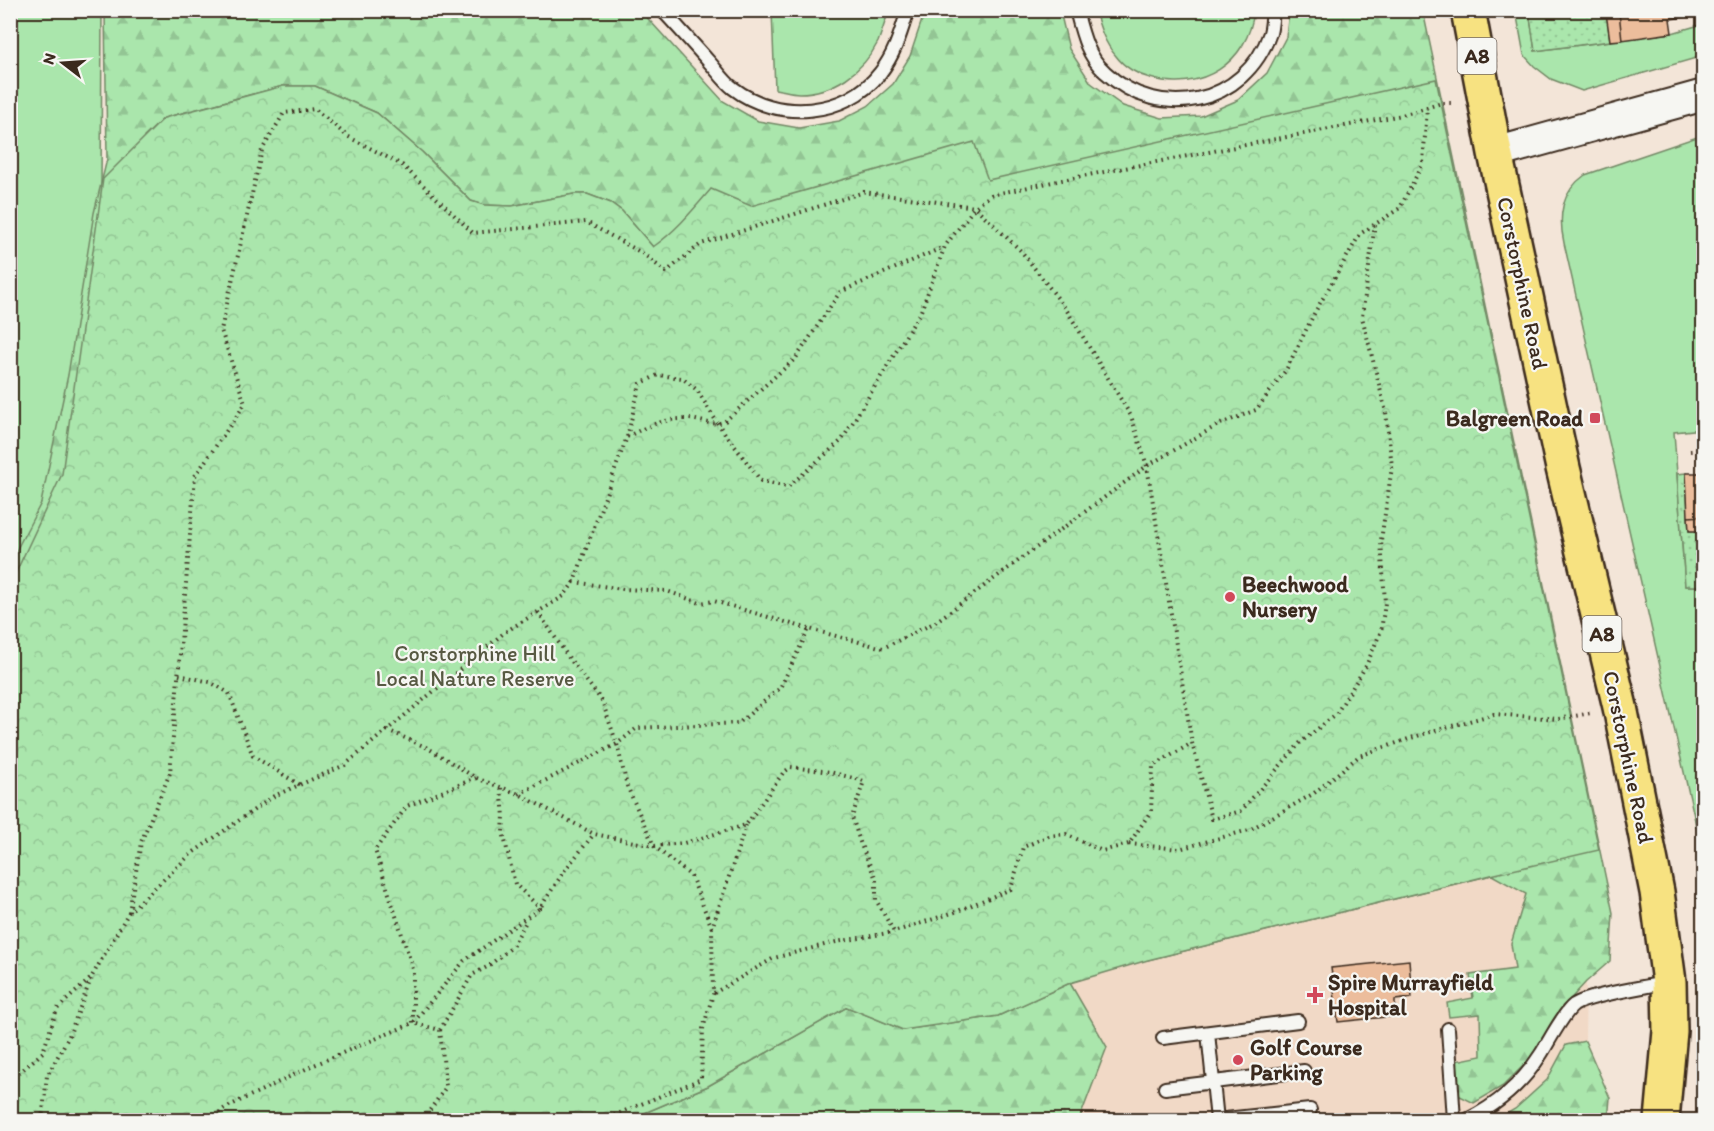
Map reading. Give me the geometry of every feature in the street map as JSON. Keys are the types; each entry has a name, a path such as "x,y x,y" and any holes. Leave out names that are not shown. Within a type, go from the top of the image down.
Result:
{"main road":[{"name":"Corstorphine Road","path":"1468,10 1495,153 1563,468 1620,707 1657,892 1669,982 1670,1031 1662,1120"}],"street":[{"path":"1495,153 1704,95"}],"lane":[{"path":"662,10 733,88 764,105 799,112 834,106 859,93 880,73 895,49 908,10"},
{"path":"1076,10 1084,43 1103,71 1130,92 1163,102 1198,100 1229,87 1254,63 1270,33 1273,10"},
{"path":"1467,1120 1515,1088 1574,1005 1669,982"},
{"path":"1163,1038 1298,1021"},
{"path":"1448,1029 1454,1120"},
{"path":"1208,1033 1217,1120 1310,1110"},
{"path":"1165,1088 1304,1071"}],"path":[{"path":"42,1120 47,1076 69,1036 91,978 129,912 191,854 274,796 345,765 505,632 564,596 574,582 627,437 640,384 658,375 682,378 697,390 718,424 761,481 788,487 842,440 921,311 945,246 975,207 991,195 1402,115 1442,103 1485,102"},
{"path":"574,582 623,589 667,591 700,603 714,601 883,648 934,623 1147,466 1218,425 1256,410 1286,370 1315,312 1360,234 1400,208 1423,163 1427,108"},
{"path":"129,912 141,842 170,773 195,476 245,404 221,330 262,150 284,113 315,110 347,136 402,165 473,233 586,222 642,253 666,272 701,244 864,192 975,207 1022,252 1066,309 1131,416 1147,466 1192,743 1212,819 1241,811 1300,743 1336,714 1366,666 1381,631 1385,603 1381,540 1392,467 1386,412 1362,317 1375,224"},
{"path":"627,437 653,422 688,419 718,424 725,421 796,358 840,292 945,246"},
{"path":"1690,451 1704,450"},
{"path":"538,612 602,701 617,744 627,786 654,846 691,876 712,928"},
{"path":"519,794 617,744 637,728 739,723 780,688 809,628"},
{"path":"179,675 210,682 228,693 253,756 300,785"},
{"path":"713,994 774,958 836,942 894,932 956,912 1011,889 1023,847 1049,836 1066,834 1102,851 1130,844 1179,849 1249,830 1313,794 1359,756 1420,735 1494,714 1558,719 1620,707"},
{"path":"387,730 428,748 476,778 519,794 594,834 654,846 684,843 746,825"},
{"path":"1130,844 1151,811 1153,766 1192,743"},
{"path":"603,1120 701,1079 703,1029 713,994 712,928 746,825 783,773 791,767 830,772 864,781 852,816 861,845 876,879 876,900 894,932"},
{"path":"413,1023 413,969 375,850 407,806 476,778"},
{"path":"501,788 503,832 515,884 540,908"},
{"path":"423,1120 446,1087 440,1029 472,975 487,967 512,946 525,921 540,908 565,870 594,834"},
{"path":"209,1120 225,1108 304,1070 413,1023 465,961 540,908"},
{"path":"10,1081 43,1052 57,1009 91,978"},
{"path":"413,1023 440,1029"}],"shaded area":[{"name":"Spire Murrayfield Hospital","path":"1491,875 1613,913 1610,961 1586,982 1585,1041 1610,1098 1608,1120 628,1120 998,1016 1070,983 1148,960"}],"green space":[{"path":"772,10 889,11 872,53 846,79 824,89 793,93 775,89"},
{"path":"1095,10 1254,11 1250,29 1242,46 1219,70 1204,77 1169,82 1141,75 1123,64 1105,40"},
{"path":"11,11 102,11 101,189 60,487 11,579"},
{"path":"105,11 641,11 723,101 758,121 799,128 839,121 868,106 893,84 910,56 925,11 1060,11 1069,49 1091,83 1123,106 1162,118 1201,116 1238,100 1267,73 1286,37 1289,11 1423,11 1613,913 1610,961 1564,1006 1530,1059 1503,1086 1474,1103 1454,1093 1451,1062 1481,1056 1480,1014 1449,1017 1447,1003 1473,998 1470,975 1515,969 1511,944 1526,894 1492,875 1148,960 653,247 622,211 611,203 587,194 574,194 512,206 484,205 471,201 422,152 377,113 315,86 283,86 164,118 144,137 10,916 10,567 41,503 68,375 94,213 107,159"},
{"path":"1516,11 1529,11 1535,51 1672,33 1703,24 1703,56 1582,91 1551,79 1524,55"},
{"path":"1529,11 1606,11 1610,41 1535,51"},
{"name":"Corstorphine Hill Local Nature Reserve","path":"1436,79 1599,850 1148,960 1070,983 998,1016 903,1030 847,1007 708,1086 628,1120 11,1120 11,583 62,474 103,179 164,118 283,86 315,86 377,113 422,152 471,201 484,205 512,206 574,194 587,194 611,203 622,211 653,247 677,227 711,189 751,206 974,142 988,180"},
{"path":"1703,135 1703,429 1674,432 1685,586 1703,586 1703,849 1561,223 1566,197 1585,175"},
{"path":"1686,473 1689,531 1703,531 1703,586 1685,586 1677,474"},
{"path":"1070,983 1107,1047 1079,1120 628,1120 708,1086 847,1007 903,1030 998,1016"},
{"path":"1585,1041 1610,1098 1608,1120 1496,1120 1515,1109 1547,1080 1566,1045"}],"building":[{"path":"1684,10 1685,17 1670,19 1672,33 1622,40 1619,12"},
{"path":"1619,12 1622,40 1610,41 1606,13"},
{"path":"1686,473 1704,473 1704,516 1688,517"},
{"path":"1704,516 1704,531 1689,531 1688,517"},
{"path":"1409,960 1412,998 1395,1000 1395,1016 1338,1022 1331,968"}],"place":[{"name":"Balgreen Road","path":"1595,418"},
{"name":"Beechwood Nursery","path":"1230,597"},
{"name":"Spire Murrayfield Hospital","path":"1315,995"},
{"name":"Golf Course Parking","path":"1238,1060"}]}
